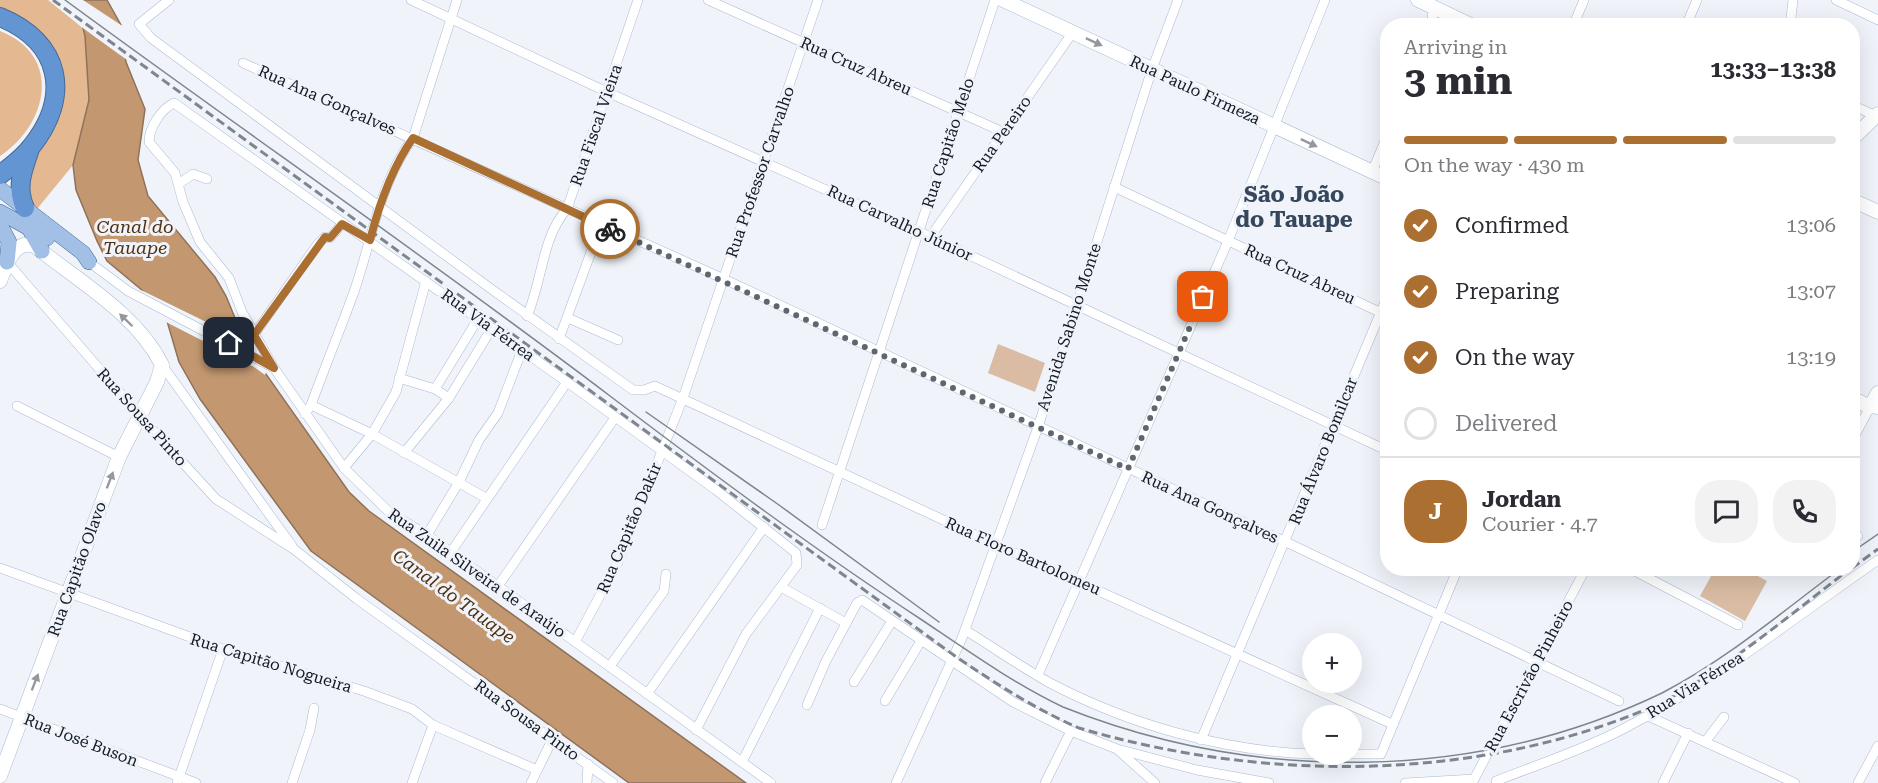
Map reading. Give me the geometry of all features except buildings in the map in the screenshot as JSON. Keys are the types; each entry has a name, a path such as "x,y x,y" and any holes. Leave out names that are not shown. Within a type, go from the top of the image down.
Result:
{"highway":[{"path":"0,16 18,24 37,39 53,69 56,91 53,109 31,148 20,177 20,192 26,217"},
{"path":"0,25 35,48 45,70 48,89 45,106 33,128 12,152 0,160"},
{"path":"0,175 31,148"}],"main road":[{"path":"0,189 26,217 42,251"},
{"path":"0,200 83,253 89,262"},
{"path":"0,212 26,217"},
{"path":"0,225 9,242 8,262"}],"street":[{"name":"Rua Via Férrea","path":"169,0 139,24 151,38 559,339 633,390 644,390 655,386"},
{"name":"Rua Carvalho Júnior","path":"411,0 607,92 931,236 1380,447"},
{"path":"304,414 311,405 354,292 379,204 404,151 413,138 457,0"},
{"name":"Rua Fiscal Vieira","path":"528,316 560,218 567,209 638,0"},
{"name":"Rua Cruz Abreu","path":"708,0 1003,132"},
{"name":"Rua Professor Carvalho","path":"663,449 683,398 818,0"},
{"name":"Rua Capitão Melo","path":"822,525 995,0"},
{"name":"Rua Paulo Firmeza","path":"1003,0 1380,176"},
{"name":"Avenida Sabino Monte","path":"896,783 953,663 965,630 1038,427 1152,69 1178,0"},
{"path":"1038,675 1228,241 1325,0"},
{"path":"1419,0 1434,4 1459,18"},
{"path":"1576,18 1584,0"},
{"path":"1689,18 1697,0"},
{"path":"1791,18 1793,0"},
{"path":"1836,0 1878,20"},
{"name":"Rua Pereiro","path":"931,236 1073,33"},
{"name":"Rua Ana Gonçalves","path":"243,63 724,279 879,354 1537,660 1618,701"},
{"name":"Rua Via Férrea","path":"180,183 175,173 149,142 150,130 163,112 174,103 342,224 370,240 567,382 614,419 663,449 765,527 796,553 797,565 781,587"},
{"path":"1860,109 1877,116 1860,132"},
{"path":"1372,172 1380,153"},
{"path":"207,179 193,174 180,183 183,202 200,242 229,278 254,335 274,368"},
{"name":"Rua Cruz Abreu","path":"1114,187 1380,312"},
{"path":"1860,204 1878,212"},
{"path":"254,335 317,245 325,237 330,238 342,224"},
{"path":"559,339 568,318 568,309 602,225"},
{"path":"0,280 17,249 27,244 42,251 127,321 156,354 162,365"},
{"name":"Rua Sousa Pinto","path":"8,262 140,416 216,499 295,550 374,611 613,783"},
{"name":"Rua Zuila Silveira de Araújo","path":"89,262 150,303 260,358 274,368 304,414 344,468 389,512 451,552 771,783"},
{"path":"344,468 372,434 396,392 426,281"},
{"path":"568,318 618,340"},
{"path":"435,389 478,319"},
{"name":"Rua Álvaro Bomilcar","path":"1201,740 1286,542 1332,425 1380,323"},
{"path":"404,453 449,398 492,328"},
{"path":"427,535 459,482 479,440 498,413 522,350"},
{"name":"Rua Sousa Pinto","path":"162,365 295,550"},
{"name":"Rua Capitão Olavo","path":"0,776 119,457 160,374 162,365"},
{"path":"399,378 435,389 449,398"},
{"path":"451,552 567,382"},
{"name":"Rua Floro Bartolomeu","path":"655,386 995,544 1392,724"},
{"path":"1860,429 1874,408 1878,393"},
{"path":"1860,402 1874,408"},
{"path":"311,405 372,434 486,498"},
{"path":"17,406 119,457"},
{"path":"498,586 614,419"},
{"name":"Rua Capitão Dakir","path":"575,642 618,562 663,449"},
{"path":"647,694 765,527"},
{"name":"Rua Via Férrea","path":"1860,573 1878,560"},
{"name":"Rua Capitão Nogueira","path":"0,568 223,650 364,691 412,709 433,725 537,770"},
{"path":"610,666 664,591 666,574"},
{"path":"1362,754 1381,754 1455,576"},
{"name":"Rua Escrivão Pinheiro","path":"1475,778 1582,576"},
{"path":"1644,576 1738,625"},
{"name":"Rua Via Férrea","path":"1498,782 1592,744 1648,716 1731,665 1856,576"},
{"path":"696,730 746,634 781,587 846,623"},
{"path":"807,705 826,661 857,603 866,602 1013,702 1071,731 1117,749 1197,770 1269,783"},
{"path":"742,762 820,608"},
{"path":"854,682 892,621"},
{"path":"965,630 1038,675 1125,715 1201,740 1302,753"},
{"path":"885,701 921,641"},
{"path":"178,780 223,650"},
{"path":"292,783 310,730 314,708"},
{"name":"Rua José Buson","path":"0,709 178,780 196,783"},
{"path":"1648,716 1795,783"},
{"path":"1705,742 1724,717"},
{"path":"412,783 433,725"},
{"path":"1045,783 1071,731"},
{"path":"1663,783 1688,733"},
{"path":"531,783 553,738"},
{"path":"1858,783 1878,746"},
{"path":"1117,749 1155,783"},
{"path":"587,783 588,764"},
{"path":"1405,783 1475,778 1498,782"}],"shaded area":[{"path":"0,0 48,0 84,29 89,100 73,165 37,209 25,200 24,183 60,77 0,11"},
{"path":"0,31 20,42 33,57 40,73 42,91 38,109 29,126 0,156"},
{"path":"998,344 1045,363 1035,392 988,373"},
{"path":"1711,576 1758,576 1767,581 1745,621 1700,596"}],"water":[{"name":"Canal do Tauape","path":"76,0 107,0 121,25 126,62 145,109 138,160 148,196 215,277 226,296 247,347 349,492 369,511 746,783 629,783 311,551 200,399 179,362 167,321 143,291 107,261 97,241 76,190 73,165 89,100 85,36"}],"pier":[{"path":"73,0 83,0 124,27 127,60 80,26"},
{"path":"141,290 249,343 267,370 265,375 254,367 162,320"}],"tram line":[{"path":"65,0 475,295 764,511 882,593 991,666 1044,698 1063,707 1136,732 1211,750 1287,760 1364,762 1441,757 1516,744 1590,723 1662,693 1709,666 1831,576"},
{"path":"646,412 779,505 939,622"},
{"path":"1860,546 1878,534"}],"railway":[{"path":"53,0 955,656 1000,686 1079,728 1150,746 1224,759 1298,765 1374,766 1449,760 1522,748 1594,729 1663,702 1736,656 1841,576"},
{"path":"1860,562 1878,549"}],"way so far":[{"path":"610,229 724,279 879,354 1128,469 1203,297"}],"district":[{"name":"São João do Tauape","path":"1294,206"}],"route":[{"path":"229,343 260,358 274,368 254,335 325,237 330,238 342,224 370,240 379,204 404,151 413,138 610,229"}]}
